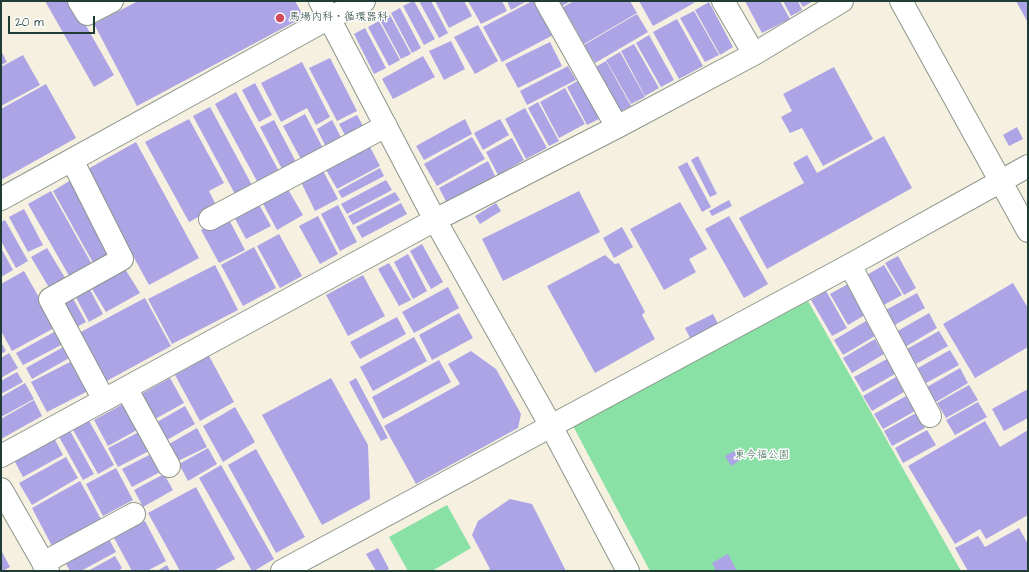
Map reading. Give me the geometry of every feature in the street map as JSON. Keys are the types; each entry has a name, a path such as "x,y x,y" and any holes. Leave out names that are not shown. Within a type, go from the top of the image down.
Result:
{"street":[{"path":"79,1 87,14 112,1"},
{"path":"1,199 72,160 325,10 364,1"},
{"path":"546,1 617,127"},
{"path":"723,1 754,54"},
{"path":"1,456 435,220 617,127 754,54 842,1"},
{"path":"901,1 1028,231"},
{"path":"325,10 435,220 551,426 628,571"},
{"path":"210,219 386,126"},
{"path":"72,160 122,259 50,299 104,400"},
{"path":"282,571 850,265 1028,166"},
{"path":"850,265 930,416"},
{"path":"126,388 169,466"},
{"path":"1,489 45,567 134,514"}],"green space":[{"name":"東今福公園","path":"808,301 961,571 650,571 573,426"},
{"path":"447,505 471,548 432,571 408,571 389,537"}],"building":[{"path":"45,1 72,1 114,75 94,87"},
{"path":"138,1 295,1 304,17 137,106 94,24"},
{"path":"413,1 435,39 424,45 403,6"},
{"path":"419,1 431,1 448,33 439,38"},
{"path":"435,1 464,1 472,16 449,28"},
{"path":"468,1 502,1 507,11 481,24"},
{"path":"507,1 527,1 511,10"},
{"path":"532,1 537,1 555,34 502,62 483,27"},
{"path":"559,1 571,1 562,6"},
{"path":"574,1 630,1 637,13 584,44 563,7"},
{"path":"639,1 693,1 694,3 653,26"},
{"path":"745,1 780,1 790,19 762,33"},
{"path":"783,1 798,1 802,10 791,16"},
{"path":"799,1 813,1 803,7"},
{"path":"1016,1 1028,1 1028,23"},
{"path":"709,2 733,47 720,55 695,10"},
{"path":"400,8 421,48 412,53 391,13"},
{"path":"694,11 719,55 705,62 680,18"},
{"path":"637,14 648,32 595,63 584,45"},
{"path":"390,15 411,54 401,59 380,20"},
{"path":"677,19 703,66 679,79 653,32"},
{"path":"379,21 400,60 389,66 368,27"},
{"path":"478,25 498,61 475,74 454,37"},
{"path":"365,28 386,68 374,74 354,34"},
{"path":"649,35 674,80 661,87 636,43"},
{"path":"451,41 465,69 444,80 429,51"},
{"path":"550,42 562,66 518,88 505,64"},
{"path":"634,44 659,88 645,96 621,51"},
{"path":"1,51 7,62 1,65"},
{"path":"620,52 645,97 631,104 606,60"},
{"path":"23,55 40,85 1,106 1,67"},
{"path":"423,56 435,77 393,99 382,79"},
{"path":"330,58 357,111 337,121 309,68"},
{"path":"606,61 631,106 617,113 592,69"},
{"path":"302,62 330,117 316,125 307,108 281,122 261,83"},
{"path":"568,66 576,80 527,105 520,91"},
{"path":"834,67 873,139 823,166 802,128 790,133 781,117 792,111 783,94"},
{"path":"581,79 601,118 587,125 567,87"},
{"path":"255,83 272,115 259,122 242,90"},
{"path":"46,84 76,138 1,180 1,109"},
{"path":"565,88 585,124 559,138 540,102"},
{"path":"236,92 280,173 259,185 215,104"},
{"path":"538,102 559,141 549,146 528,108"},
{"path":"210,107 253,187 236,196 193,116"},
{"path":"525,108 547,148 526,159 505,119"},
{"path":"305,114 325,152 303,163 283,126"},
{"path":"357,115 366,131 348,141 339,124"},
{"path":"189,119 224,183 209,191 217,207 189,222 145,142"},
{"path":"465,119 472,134 424,160 416,146"},
{"path":"500,119 509,135 483,150 474,133"},
{"path":"274,120 296,162 282,169 260,127"},
{"path":"332,120 344,143 328,151 317,129"},
{"path":"1017,127 1023,139 1009,146 1003,135"},
{"path":"884,136 912,188 767,269 739,218 804,183 793,163 807,155 817,173"},
{"path":"472,137 485,159 437,186 424,164"},
{"path":"512,138 524,160 498,175 486,152"},
{"path":"136,142 199,258 149,285 86,170"},
{"path":"369,145 380,166 337,189 325,168"},
{"path":"698,156 717,194 710,197 691,160"},
{"path":"488,161 495,176 447,203 439,188"},
{"path":"687,162 711,207 702,212 678,167"},
{"path":"380,168 384,176 342,198 338,191"},
{"path":"322,169 338,199 315,211 300,180"},
{"path":"71,180 115,257 96,268 53,191"},
{"path":"386,180 392,190 347,214 341,204"},
{"path":"286,186 303,215 277,230 261,200"},
{"path":"51,191 94,268 72,281 28,204"},
{"path":"579,191 600,232 503,281 482,239"},
{"path":"395,192 400,200 353,225 348,216"},
{"path":"729,200 732,206 712,216 709,211"},
{"path":"257,201 271,226 246,239 233,215"},
{"path":"680,202 707,249 689,259 696,272 664,290 630,229"},
{"path":"401,203 407,214 362,238 356,227"},
{"path":"496,203 501,211 480,224 475,216"},
{"path":"338,205 357,242 340,251 321,214"},
{"path":"24,209 43,245 28,252 9,217"},
{"path":"227,216 245,250 219,263 201,230"},
{"path":"318,216 338,254 320,264 299,226"},
{"path":"729,216 768,284 744,298 705,229"},
{"path":"5,220 28,261 16,268 1,241 1,222"},
{"path":"622,227 633,247 614,258 603,238"},
{"path":"279,234 302,276 280,288 257,246"},
{"path":"422,244 443,282 431,289 410,251"},
{"path":"254,247 276,288 243,306 221,265"},
{"path":"1,248 13,270 1,277"},
{"path":"47,248 67,281 51,291 31,257"},
{"path":"408,254 427,291 413,299 394,262"},
{"path":"605,255 615,264 619,263 645,312 642,315 655,339 595,373 547,286"},
{"path":"898,256 916,288 904,295 885,263"},
{"path":"389,263 411,300 399,306 378,269"},
{"path":"122,264 140,293 106,312 89,284"},
{"path":"215,265 238,310 172,344 148,299"},
{"path":"884,265 902,295 882,306 865,276"},
{"path":"24,271 56,327 12,351 1,331 1,284"},
{"path":"363,275 385,316 348,336 326,295"},
{"path":"1013,283 1028,308 1028,347 975,378 943,324"},
{"path":"87,284 103,314 89,322 73,292"},
{"path":"848,284 865,315 848,325 830,294"},
{"path":"448,287 459,308 414,333 402,312"},
{"path":"826,291 847,328 832,336 811,300"},
{"path":"70,293 86,322 73,329 57,300"},
{"path":"917,293 925,308 893,326 884,311"},
{"path":"145,298 171,346 103,383 77,334"},
{"path":"459,313 473,338 432,360 419,335"},
{"path":"929,313 937,328 905,347 896,332"},
{"path":"713,314 718,324 690,338 685,328"},
{"path":"397,317 406,334 360,359 350,342"},
{"path":"866,321 875,336 843,355 834,340"},
{"path":"56,331 63,344 23,365 16,353"},
{"path":"939,331 948,346 916,364 907,349"},
{"path":"414,337 427,361 373,391 360,367"},
{"path":"875,339 884,354 852,373 843,358"},
{"path":"1,342 6,351 1,354"},
{"path":"65,346 71,357 32,379 26,368"},
{"path":"950,350 959,365 926,383 918,368"},
{"path":"471,351 496,369 521,414 518,428 416,484 384,426 460,384 448,364"},
{"path":"9,353 18,368 1,378 1,358"},
{"path":"209,356 234,402 200,421 175,375"},
{"path":"887,359 895,374 863,392 854,377"},
{"path":"439,360 451,382 383,419 372,397"},
{"path":"72,361 88,391 47,412 31,382"},
{"path":"960,368 968,383 936,402 927,387"},
{"path":"17,372 23,382 1,394 1,381"},
{"path":"896,377 904,392 872,411 863,396"},
{"path":"170,378 184,403 155,419 141,394"},
{"path":"331,378 368,445 370,499 322,525 262,415"},
{"path":"356,378 388,438 381,441 349,382"},
{"path":"25,383 34,399 1,417 1,397"},
{"path":"969,385 978,400 946,418 937,403"},
{"path":"1028,389 1028,418 1004,431 992,409"},
{"path":"906,396 915,411 883,429 874,414"},
{"path":"34,400 42,416 1,439 1,419"},
{"path":"978,402 987,417 955,435 946,420"},
{"path":"123,404 137,430 108,446 94,420"},
{"path":"185,406 195,424 167,440 157,422"},
{"path":"235,407 255,442 223,462 203,426"},
{"path":"916,413 925,428 892,446 884,431"},
{"path":"88,419 114,465 98,474 72,428"},
{"path":"985,421 1000,447 1028,430 1028,515 986,539 980,529 955,544 908,466"},
{"path":"197,428 207,447 178,461 169,444"},
{"path":"69,429 94,474 83,480 58,435"},
{"path":"927,430 936,445 903,463 895,448"},
{"path":"139,432 149,451 118,467 108,448"},
{"path":"53,436 63,455 23,477 13,458"},
{"path":"208,448 217,464 188,481 179,464"},
{"path":"256,449 305,537 276,553 228,465"},
{"path":"734,451 740,460 731,466 725,456"},
{"path":"151,454 160,472 132,487 122,469"},
{"path":"66,457 78,478 32,505 19,483"},
{"path":"221,465 274,559 254,571 252,571 199,478"},
{"path":"116,468 133,500 103,516 86,484"},
{"path":"164,474 173,490 143,507 134,490"},
{"path":"80,481 101,519 52,546 32,508"},
{"path":"196,487 235,559 213,571 180,571 148,513"},
{"path":"510,499 532,504 566,571 486,571 490,569 472,535 478,521"},
{"path":"145,521 166,561 147,571 132,571 114,538"},
{"path":"1019,528 1028,544 1028,569 1024,571 968,571 955,548 978,536 985,547"},
{"path":"109,539 116,552 81,571 70,571 65,562"},
{"path":"378,548 389,569 385,571 376,571 366,554"},
{"path":"1,550 10,567 3,571 1,571"},
{"path":"728,554 737,571 716,571 712,563"},
{"path":"115,556 122,568 118,571 88,571"},
{"path":"167,565 170,571 157,571"}],"place":[{"name":"馬場内科・循環器科","path":"280,18"}]}
